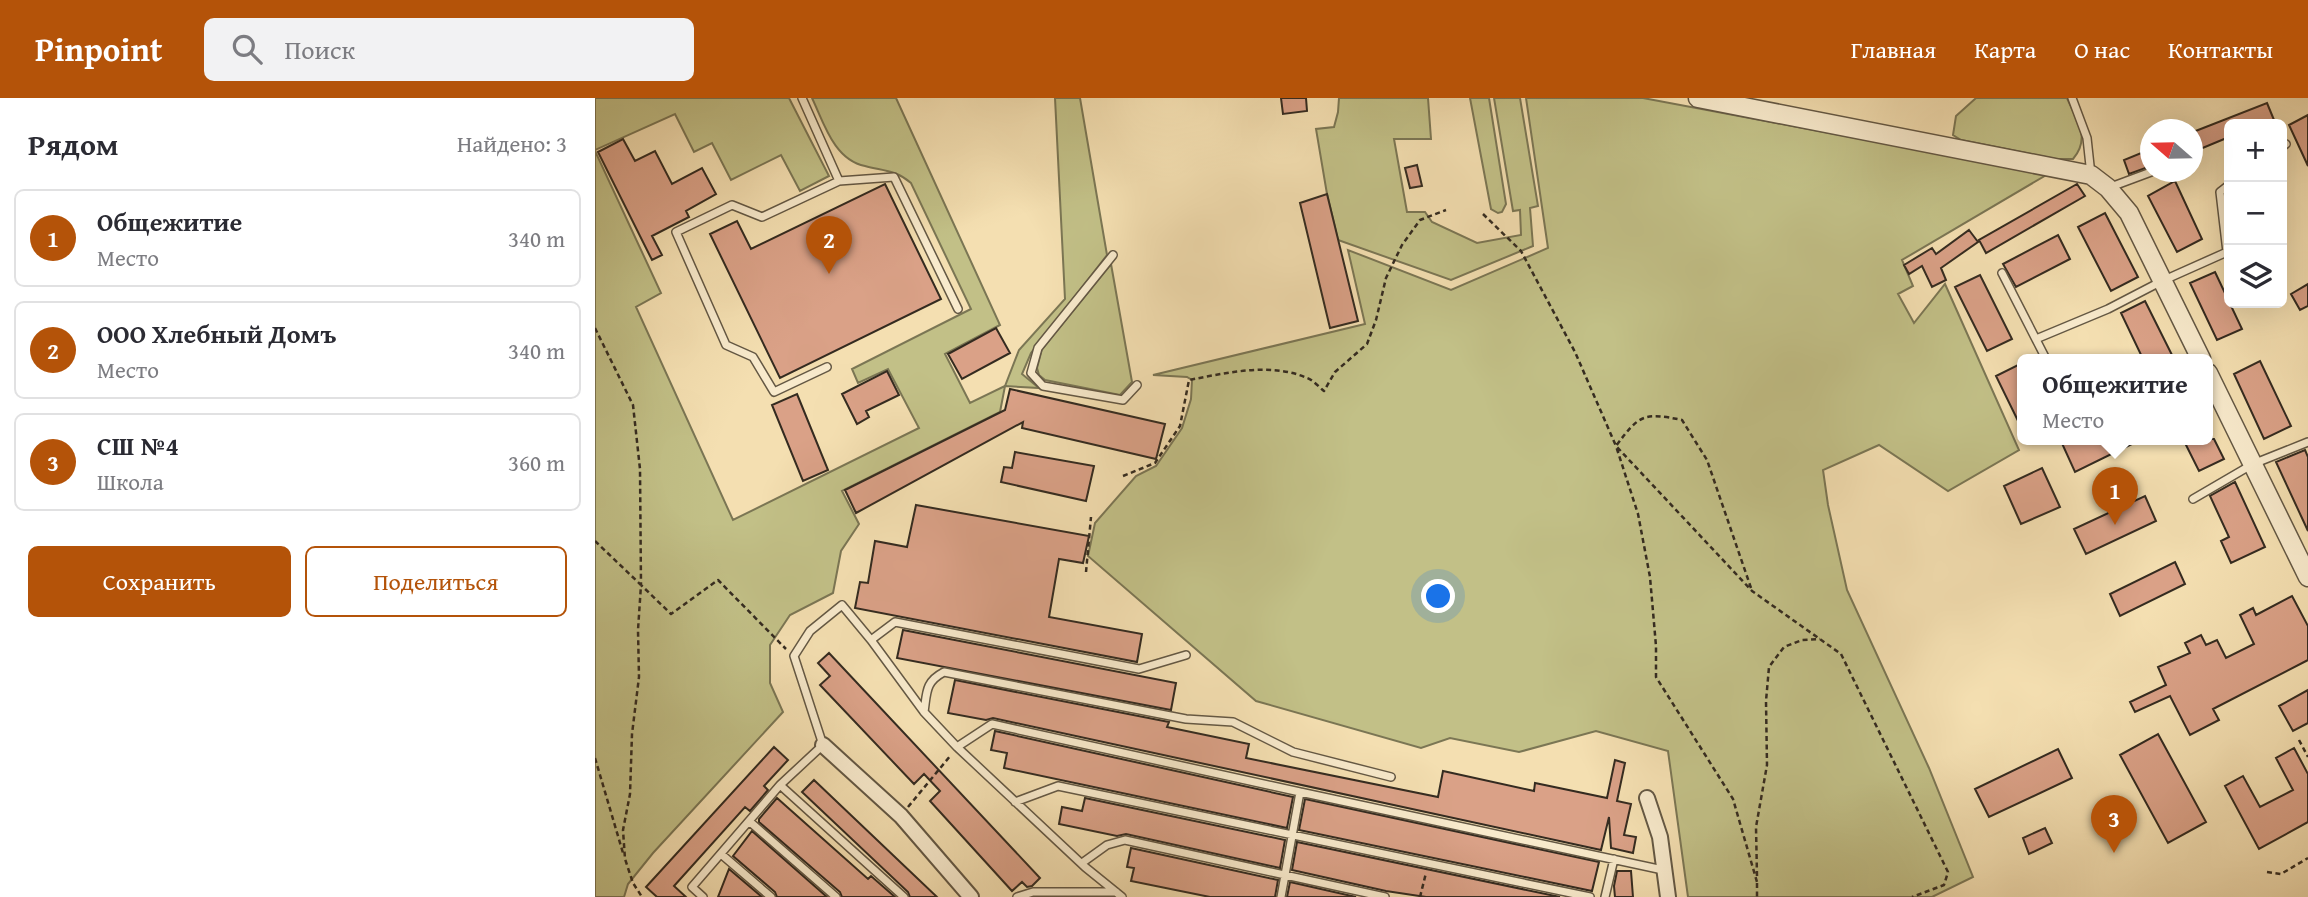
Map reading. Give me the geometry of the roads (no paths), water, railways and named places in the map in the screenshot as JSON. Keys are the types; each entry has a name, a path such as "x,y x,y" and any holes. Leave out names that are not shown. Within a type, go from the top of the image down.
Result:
{"street":[{"path":"1699,98 2091,175 2108,188 2129,213 2198,354"},
{"path":"2213,383 2308,577"},
{"path":"823,745 901,816 971,897"},
{"path":"1647,798 1660,836 1668,897"}],"lane":[{"path":"801,98 839,181"},
{"path":"2072,98 2087,138 2091,175"},
{"path":"2108,188 2140,176"},
{"path":"827,368 774,392 753,357 726,345 676,232 732,205 762,217 839,181 894,177 958,309"},
{"path":"2224,189 2220,192 2224,226"},
{"path":"2036,339 2108,309 2227,252 2226,245"},
{"path":"1113,256 1038,348 1031,373 1043,386 1123,400 1136,386"},
{"path":"2002,273 2044,354"},
{"path":"2193,499 2253,464 2308,442"},
{"path":"703,897 692,887 781,785 823,745 794,656 810,631 842,606 871,640 924,712 957,747 1119,895"},
{"path":"871,640 895,622 1139,669 1186,655"},
{"path":"924,712 932,678 944,671 1186,719 1233,722 1293,752 1391,777"},
{"path":"957,747 992,724 1663,870"},
{"path":"781,785 904,897"},
{"path":"1015,802 1058,786 1590,897"},
{"path":"1281,897 1300,792"},
{"path":"749,821 836,897"},
{"path":"1081,863 1107,845 1125,840 1385,897"},
{"path":"721,854 771,897"},
{"path":"1605,897 1614,859"},
{"path":"1017,897 1033,892 1119,895"}],"place":[{"name":"ООО Хлебный Домъ","path":"829,274"},
{"name":"Общежитие","path":"2115,525"},
{"name":"СШ №4","path":"2114,853"}]}
